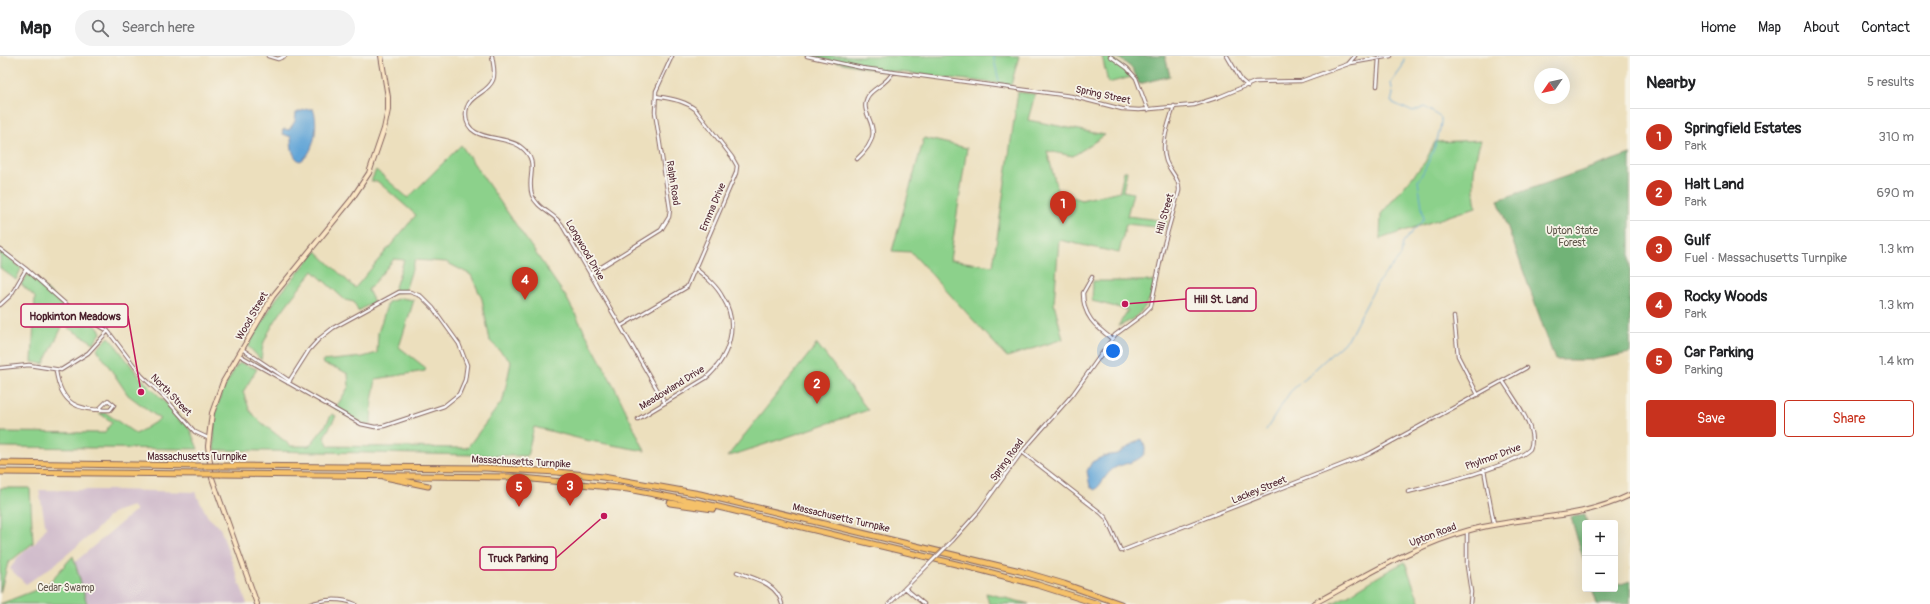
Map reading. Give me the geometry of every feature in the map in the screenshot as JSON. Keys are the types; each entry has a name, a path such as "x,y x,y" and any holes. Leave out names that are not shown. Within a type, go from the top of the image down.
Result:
{"highway":[{"name":"Massachusetts Turnpike","path":"0,463 506,469 557,472 635,482 700,494 1020,571 1064,584 1121,604"},
{"name":"Massachusetts Turnpike","path":"0,472 514,477 575,482 660,494 738,512 1006,576 1098,604"},
{"path":"374,475 428,486"},
{"path":"670,503 738,512"}],"main road":[{"name":"Wood Street","path":"257,604 212,478 208,438 215,400 242,349 277,290 351,200 369,173 384,129 388,110 388,97 381,56"},
{"name":"Upton Road","path":"1313,604 1397,558 1467,530 1494,524 1570,515 1594,509 1630,495"}],"street":[{"path":"268,56 278,59 285,56"},
{"name":"Longwood Drive","path":"492,56 493,79 489,86 473,98 468,105 466,113 468,126 476,133 512,142 527,152 533,166 531,190 534,198 542,208 558,220 665,403"},
{"name":"Ralph Road","path":"590,274 661,230 669,218 670,209 655,112 656,91 672,56"},
{"name":"Spring Street","path":"807,56 849,66 1071,96 1128,110 1148,110 1207,101 1262,81 1301,81 1348,64 1391,56"},
{"path":"1110,56 1127,68 1136,78 1148,110"},
{"path":"1226,56 1241,80 1248,86"},
{"path":"1348,64 1355,56"},
{"path":"1377,86 1379,58"},
{"path":"857,160 867,149 872,137 872,124 866,106 866,99 870,94 886,83 893,72"},
{"name":"Emma Drive","path":"621,326 687,287 736,173 737,166 732,157 695,109 688,103 680,100 656,96"},
{"name":"Hill Street","path":"1133,321 1147,311 1153,300 1164,248 1179,191 1180,184 1166,162 1164,149 1167,130 1174,106"},
{"name":"North Street","path":"0,249 26,269 69,307 108,331 142,376 165,398 195,432 208,438"},
{"path":"0,305 11,294 26,269"},
{"name":"Meadowland Drive","path":"638,418 691,388 716,369 723,359 729,343 731,324 729,310 724,298 711,282 696,269"},
{"path":"1092,278 1083,293 1085,310 1092,322 1112,339"},
{"path":"239,355 289,382 357,422 375,427 384,426 430,411 453,401 462,388 467,365 459,344 426,300 410,292 398,292 349,318 323,335 309,350 289,382"},
{"path":"1454,317 1458,356 1478,395"},
{"name":"Spring Road","path":"889,604 953,540 979,511 1022,452 1073,394 1112,339 1120,330 1133,321"},
{"path":"0,368 29,365 56,371 66,368 88,353 108,331"},
{"path":"242,349 289,382"},
{"name":"Lackey Street","path":"1022,452 1102,513 1106,518 1121,551 1369,454 1526,368"},
{"path":"56,371 58,385 66,398 83,410 98,410 110,410 114,404 108,400 98,410"},
{"name":"Phylmor Drive","path":"1408,492 1484,470 1526,454 1533,443 1533,437 1526,418 1503,381"},
{"path":"1484,470 1494,524"},
{"path":"1467,530 1467,566 1471,592 1470,604"},
{"path":"737,572 770,585 779,595 782,604"},
{"path":"905,588 924,604"},
{"path":"310,604 318,601 332,600 349,601 355,604"}],"shaded area":[{"path":"39,490 195,492 208,517 220,528 247,604 87,604 75,562 136,510 132,506 112,513 93,533 54,565 26,584 10,569 17,558 36,542 46,528"}],"green space":[{"path":"809,56 1019,56 1011,85 872,69"},
{"path":"1102,56 1119,63 1131,77 1108,83"},
{"path":"1116,56 1165,56 1170,76 1139,84 1133,69"},
{"path":"1018,92 1035,94 1028,120 1105,135 1073,156 1047,151 1058,192 1081,200 1120,191 1124,171 1127,171 1123,191 1133,193 1127,216 1167,221 1165,228 1126,224 1119,253 1059,240 1054,303 1063,339 1007,357 911,252 892,251 924,138 967,148 950,260 993,266"},
{"path":"1481,140 1476,157 1474,173 1476,207 1380,239 1381,214 1425,162 1435,142"},
{"path":"461,145 566,297 614,386 645,451 585,440 534,427 527,456 214,450 214,418 222,391 237,365 241,363 257,369 243,392 250,411 262,423 291,446 309,446 324,428 332,414 336,416 324,437 329,446 467,448 503,400 511,362 490,341 482,299 471,275 446,262 415,260 405,291 393,293 404,260 394,259 368,290 374,302 358,311 354,302 345,300 313,271 286,305 274,323 264,342 261,360 248,346 276,299 316,251 355,288 416,215 377,181 371,181 376,170 408,198"},
{"name":"Upton State Forest","path":"1630,154 1630,353 1592,360 1555,360 1498,200"},
{"path":"0,249 20,267 21,269 16,280 0,268"},
{"path":"27,275 32,276 63,305 99,328 101,333 94,343 63,325 44,364 32,362 35,297 21,284"},
{"path":"1093,281 1155,281 1148,303 1132,319 1118,326 1128,310 1092,301"},
{"path":"401,298 414,300 399,347 426,368 425,371 376,379 372,401 371,426 365,425 335,409 349,386 348,374 339,369 323,364 322,361 363,357 377,353 378,333 388,302"},
{"path":"109,337 139,376 185,422 198,449 0,447 0,432 104,433 112,422 99,413 106,413 136,434 160,419 128,395 97,349"},
{"path":"817,344 868,410 727,457"},
{"path":"0,488 30,488 33,543 8,563 0,593"},
{"path":"1585,515 1586,520 1582,520 1582,555 1571,517"},
{"name":"Cedar Swamp","path":"73,556 87,604 0,604 46,586"},
{"path":"1405,562 1420,604 1331,604 1386,572"},
{"path":"1630,581 1630,604 1597,604 1593,592 1618,592 1618,585"},
{"path":"986,593 1029,604 989,604"}],"water":[{"path":"307,109 313,109 315,115 316,122 314,138 309,152 305,158 300,161 295,157 291,137 283,134 282,131 284,129 289,130 295,121 296,113"},
{"path":"1141,439 1145,447 1145,452 1142,457 1113,469 1095,490 1090,487 1087,471 1092,462 1104,456 1117,454"}],"waterway":[{"path":"993,56 999,81"},
{"path":"1266,430 1290,392 1349,338 1378,282 1401,256 1403,242 1424,219 1418,181 1426,168 1437,141 1441,118 1425,107 1413,112 1391,102 1393,94 1391,83 1402,68 1404,59"}],"place":[{"name":"Springfield Estates","path":"1063,224"},
{"name":"Rocky Woods","path":"525,300"},
{"name":"Hill St. Land","path":"1125,304"},
{"name":"Hopkinton Meadows","path":"141,392"},
{"name":"Halt Land","path":"817,404"},
{"name":"Gulf","path":"570,506"},
{"name":"Car Parking","path":"519,507"},
{"name":"Truck Parking","path":"604,516"}]}
